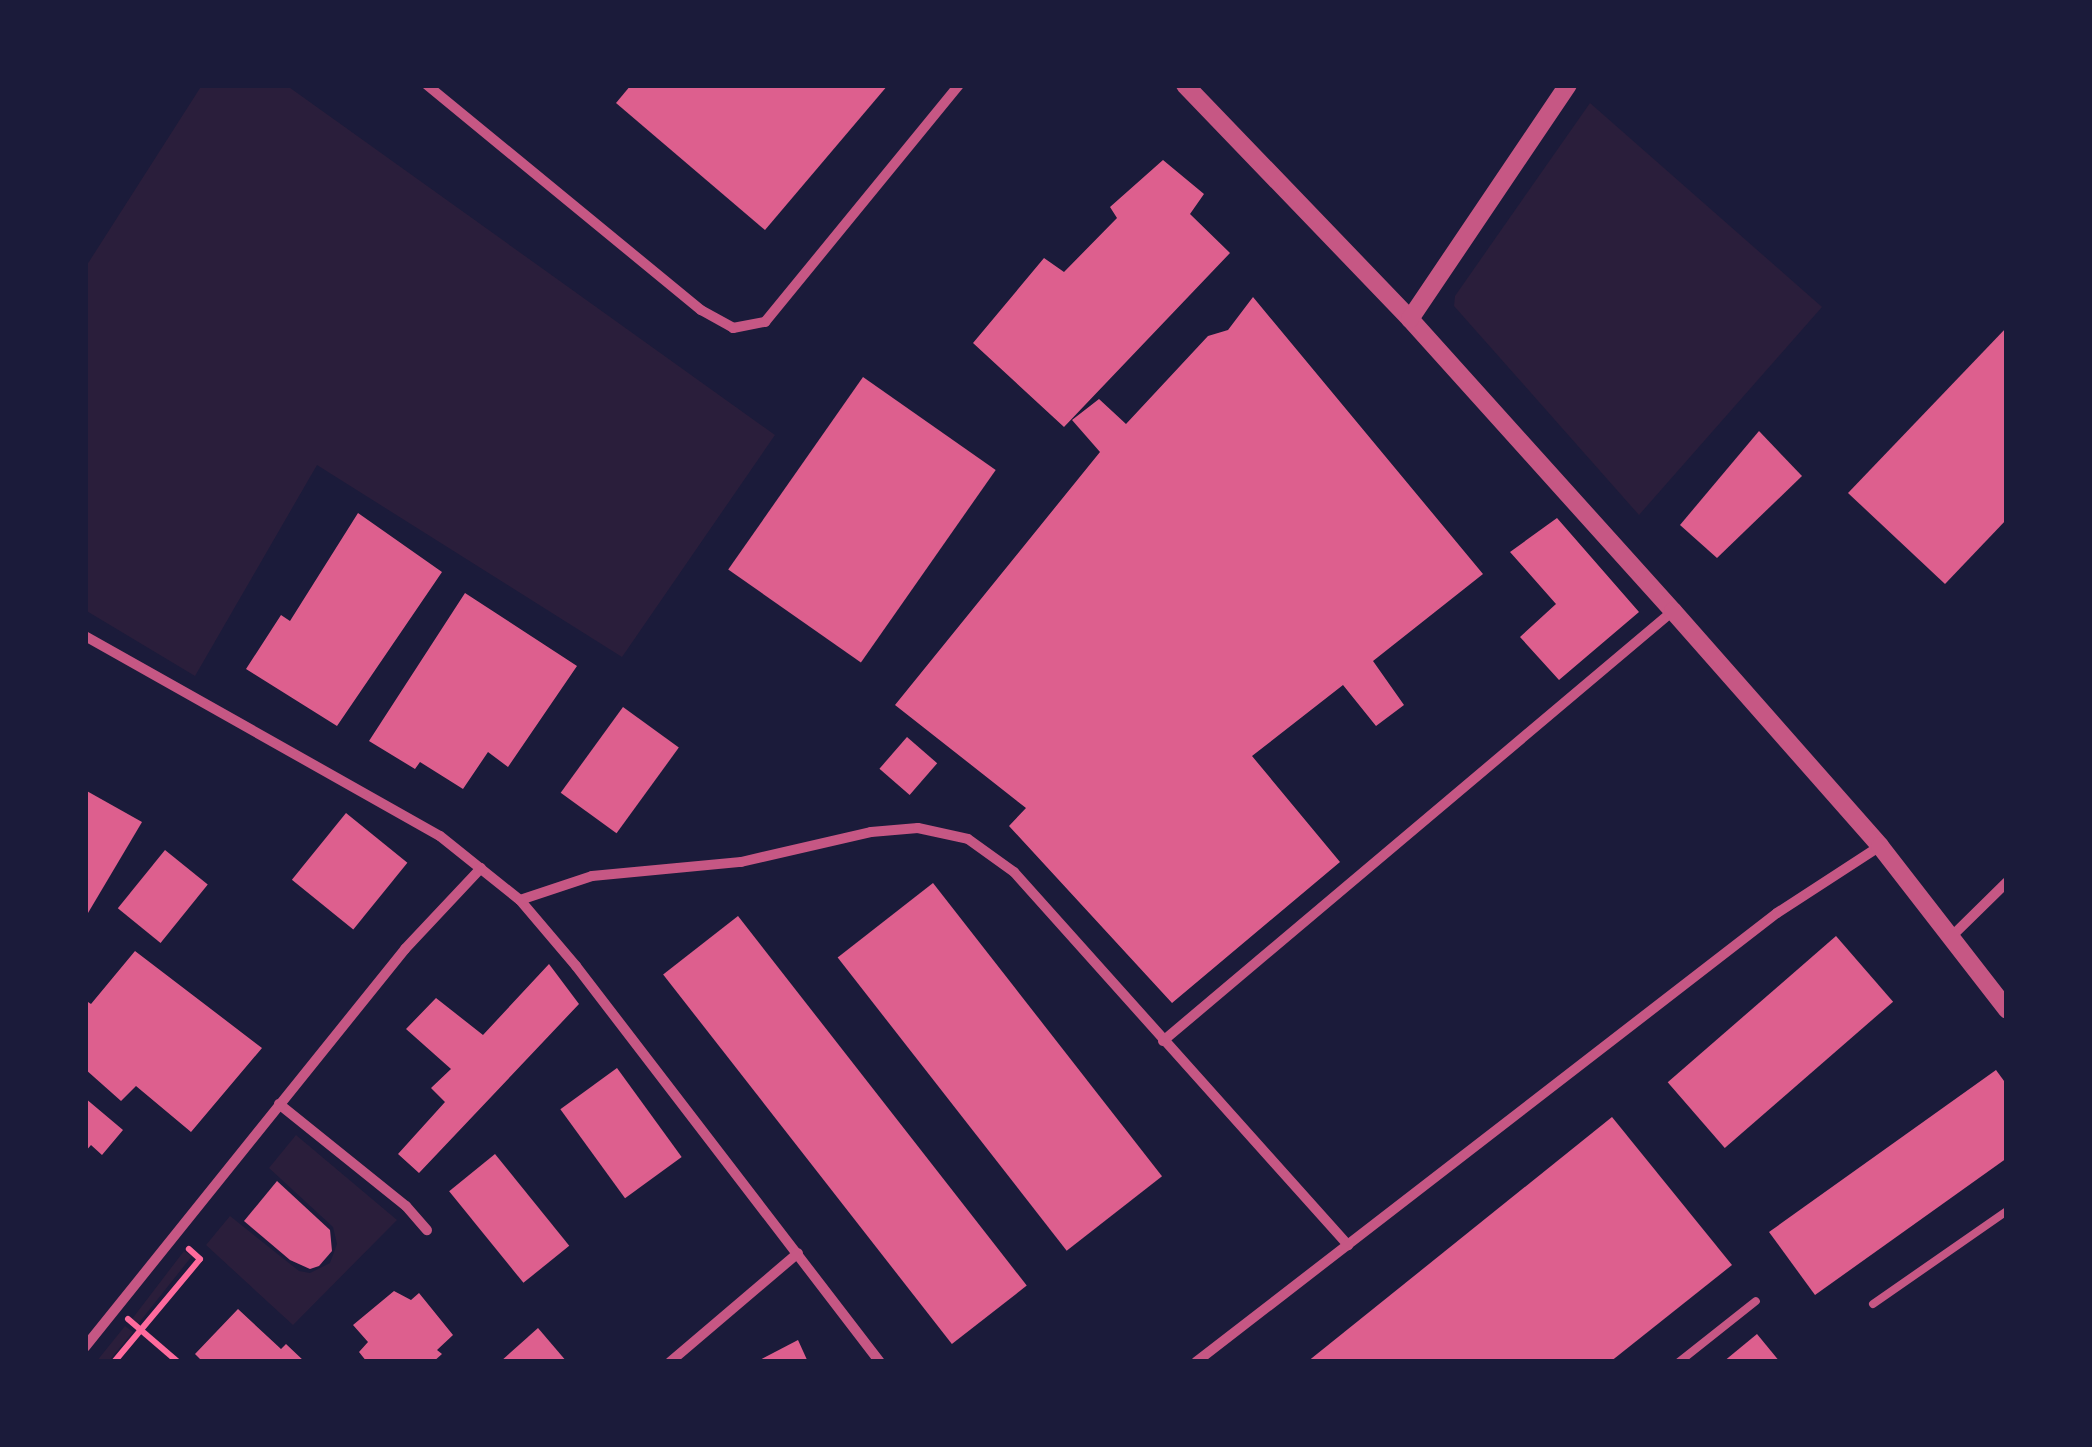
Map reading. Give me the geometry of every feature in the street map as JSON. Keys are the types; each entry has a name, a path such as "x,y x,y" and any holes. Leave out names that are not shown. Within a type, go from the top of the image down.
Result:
{"street":[{"path":"427,85 701,310 734,328 765,322 959,85"},
{"path":"1185,85 1410,319 1674,611 1880,846 2007,1010"},
{"path":"1410,319 1568,85"},
{"path":"1163,1041 1674,611"},
{"path":"85,636 440,836 520,900 880,1362"},
{"path":"520,900 592,876 741,862 870,832 918,828 968,839 1014,872 1348,1246"},
{"path":"1196,1362 1777,913 1880,846"},
{"path":"85,1346 416,936 481,868"},
{"path":"1952,936 2007,882"},
{"path":"278,1104 406,1206 427,1230"},
{"path":"670,1362 798,1253"}],"lane":[{"path":"1873,1304 2007,1211"},
{"path":"1678,1362 1756,1301"}],"path":[{"path":"114,1362 200,1258 174,1236"},
{"path":"141,1330 178,1362"}],"shaded area":[{"path":"202,85 286,85 775,435 622,657 317,465 195,676 85,610 85,268"},
{"path":"1590,103 1822,307 1639,515 1454,306 1455,296"},
{"path":"296,1135 397,1220 293,1325 206,1245 230,1216 299,1271 310,1273 330,1263 337,1244 333,1227 269,1168"},
{"path":"184,1251 192,1256 138,1324 132,1319"},
{"path":"125,1326 133,1332 108,1362 96,1362"}],"building":[{"path":"631,85 888,85 765,230 616,103"},
{"path":"1163,160 1204,194 1190,214 1230,253 1064,427 973,343 1044,258 1064,272 1117,218 1110,207"},
{"path":"1253,297 1483,574 1373,661 1404,705 1376,726 1343,685 1252,756 1340,862 1172,1003 1009,826 1026,808 895,705 1100,452 1072,420 1099,399 1126,424 1208,336 1228,330"},
{"path":"2007,327 2007,519 1945,584 1848,493"},
{"path":"863,377 996,470 861,662 728,570"},
{"path":"1759,431 1802,476 1717,558 1680,525"},
{"path":"358,513 442,572 337,726 246,669 281,615 290,621"},
{"path":"1557,518 1639,612 1559,680 1520,637 1556,604 1510,552"},
{"path":"465,593 577,666 508,767 488,752 463,789 420,762 415,769 369,741"},
{"path":"623,707 679,748 617,833 561,793"},
{"path":"907,737 937,763 910,795 879,769"},
{"path":"85,790 142,822 85,918"},
{"path":"346,813 407,863 353,930 292,880"},
{"path":"165,850 208,885 161,943 118,908"},
{"path":"933,883 1162,1176 1067,1251 838,957"},
{"path":"738,916 1027,1286 952,1344 663,974"},
{"path":"1836,936 1893,1002 1725,1148 1668,1082"},
{"path":"135,951 262,1048 191,1132 136,1086 121,1101 85,1069 85,1000 91,1004"},
{"path":"549,964 579,1004 419,1173 398,1154 445,1102 431,1088 451,1069 406,1029 436,998 483,1035"},
{"path":"617,1068 682,1157 625,1198 560,1109"},
{"path":"1996,1070 2007,1085 2007,1158 1815,1295 1769,1232"},
{"path":"85,1098 123,1130 102,1155 91,1145 85,1152"},
{"path":"1612,1117 1732,1265 1610,1362 1307,1362"},
{"path":"495,1154 569,1246 523,1283 449,1191"},
{"path":"277,1181 330,1230 332,1251 319,1266 310,1269 290,1260 244,1221"},
{"path":"394,1291 411,1300 419,1293 453,1335 437,1350 442,1354 433,1362 367,1362 359,1352 368,1342 353,1325"},
{"path":"238,1309 281,1349 286,1344 305,1362 203,1362 195,1354"},
{"path":"538,1328 567,1362 500,1362"},
{"path":"1757,1334 1780,1362 1723,1362"},
{"path":"798,1340 808,1362 756,1362"}]}
